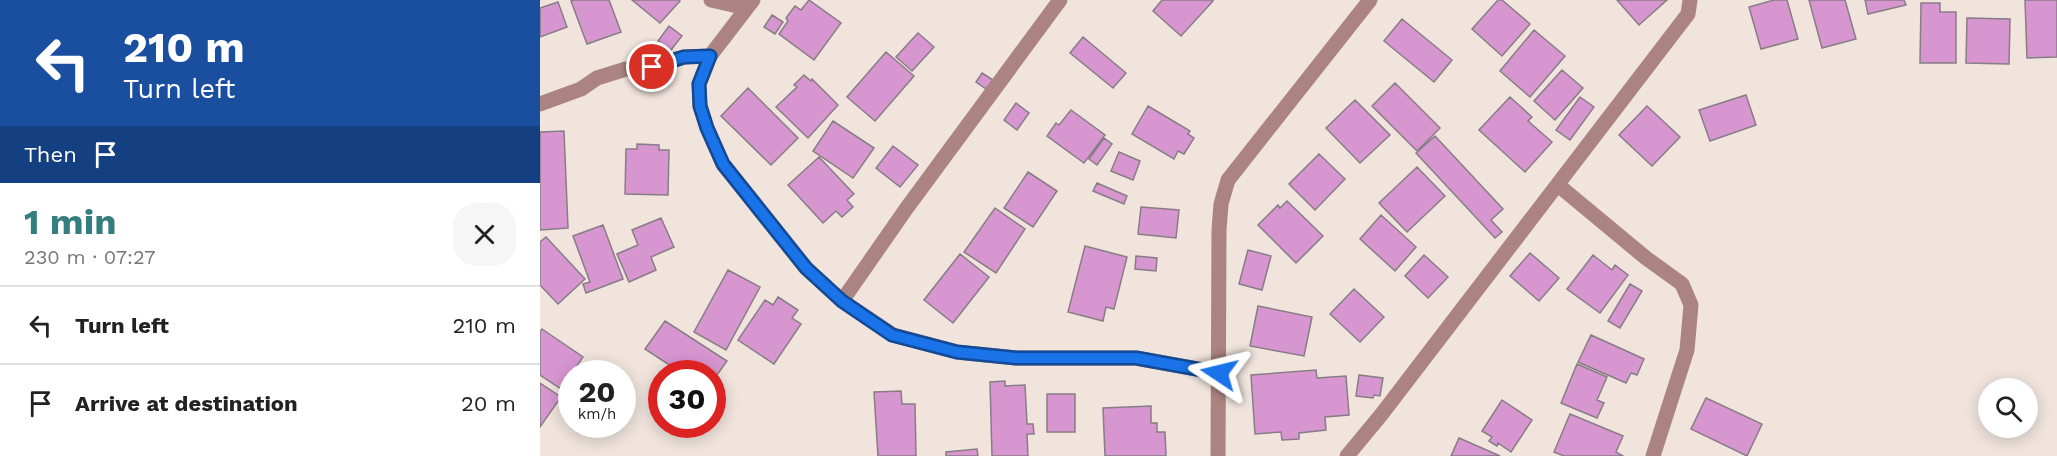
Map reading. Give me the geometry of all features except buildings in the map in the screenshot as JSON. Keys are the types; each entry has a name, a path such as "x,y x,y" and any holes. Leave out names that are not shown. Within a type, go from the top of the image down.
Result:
{"street":[{"path":"711,0 750,4"},
{"path":"842,301 906,209 1060,0"},
{"path":"1218,456 1220,230 1221,204 1228,180 1370,0"},
{"path":"1347,456 1389,406 1688,14 1690,0"},
{"path":"750,4 710,56 699,84 700,106 723,164 806,268 842,301 892,335 957,352 1016,358 1136,358 1219,373"},
{"path":"540,104 580,88 597,78 626,69 652,67 684,57 710,56"},
{"path":"1558,185 1646,258 1682,284 1690,305 1687,350 1653,456"}],"route":[{"path":"652,67 684,57 710,56 699,84 700,106 723,164 806,268 842,301 892,335 957,352 1016,358 1136,358 1219,373"}]}
